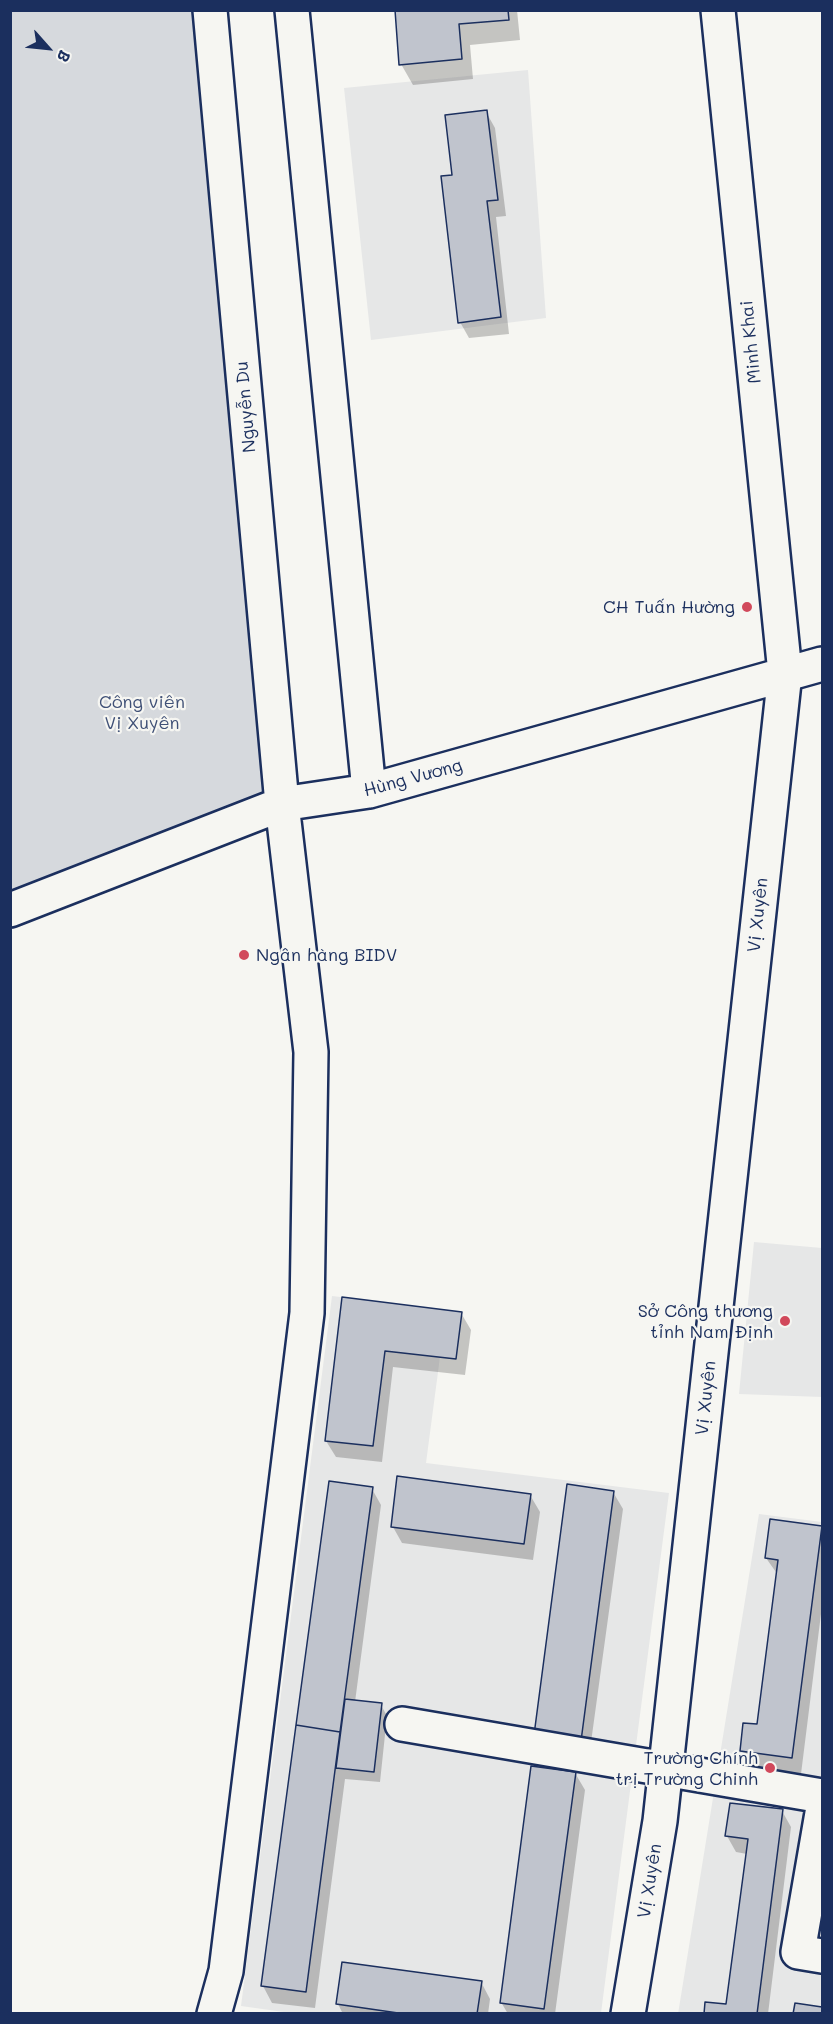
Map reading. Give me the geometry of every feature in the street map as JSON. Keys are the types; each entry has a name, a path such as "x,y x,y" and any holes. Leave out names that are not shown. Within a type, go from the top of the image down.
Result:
{"street":[{"name":"Nguyễn Du","path":"210,10 282,804 311,1052 308,1313 226,1971 214,2013"},
{"path":"292,10 369,791"},
{"name":"Minh Khai","path":"718,10 785,673"},
{"name":"Hùng Vương","path":"10,910 282,804 369,791 822,663"},
{"name":"Vị Xuyên","path":"628,2013 660,1821 785,673"},
{"path":"402,1724 822,1797"},
{"path":"822,1812 798,1952 822,1956"}],"shaded area":[{"path":"528,70 546,318 371,340 344,88"},
{"name":"Sở Công thương tỉnh Nam Định","path":"754,1242 822,1248 822,1397 739,1394"},
{"path":"332,1296 462,1312 456,1359 440,1357 426,1463 669,1493 601,2013 298,2014 241,2006"},
{"name":"Trường Chính trị Trường Chinh","path":"759,1514 822,1522 822,2013 678,2014"}],"green space":[{"name":"Công viên Vị Xuyên","path":"11,11 210,11 282,804 11,910"}],"building":[{"path":"395,10 508,10 509,20 459,24 462,59 399,65"},
{"path":"487,110 498,200 487,201 501,317 458,323 441,176 452,175 445,115"},
{"path":"342,1297 462,1312 456,1359 385,1351 373,1446 325,1441"},
{"path":"397,1476 531,1494 524,1544 391,1527"},
{"path":"329,1481 373,1487 340,1732 296,1725"},
{"path":"567,1484 614,1491 581,1741 534,1735"},
{"path":"770,1519 822,1526 792,1758 740,1751 743,1723 757,1724 778,1560 765,1558"},
{"path":"345,1699 382,1703 374,1772 336,1768"},
{"path":"296,1725 340,1732 306,1992 261,1986"},
{"path":"531,1766 576,1772 544,2009 500,2003"},
{"path":"730,1803 783,1809 757,2014 704,2014 705,2002 726,2004 748,1839 725,1836"},
{"path":"342,1962 482,1981 477,2014 405,2014 336,2004"},
{"path":"795,2003 822,2007 822,2014 793,2014"}],"place":[{"name":"CH Tuấn Hường","path":"747,607"},
{"name":"Ngân hàng BIDV","path":"244,955"},
{"name":"Sở Công thương tỉnh Nam Định","path":"785,1321"},
{"name":"Trường Chính trị Trường Chinh","path":"770,1768"}]}
